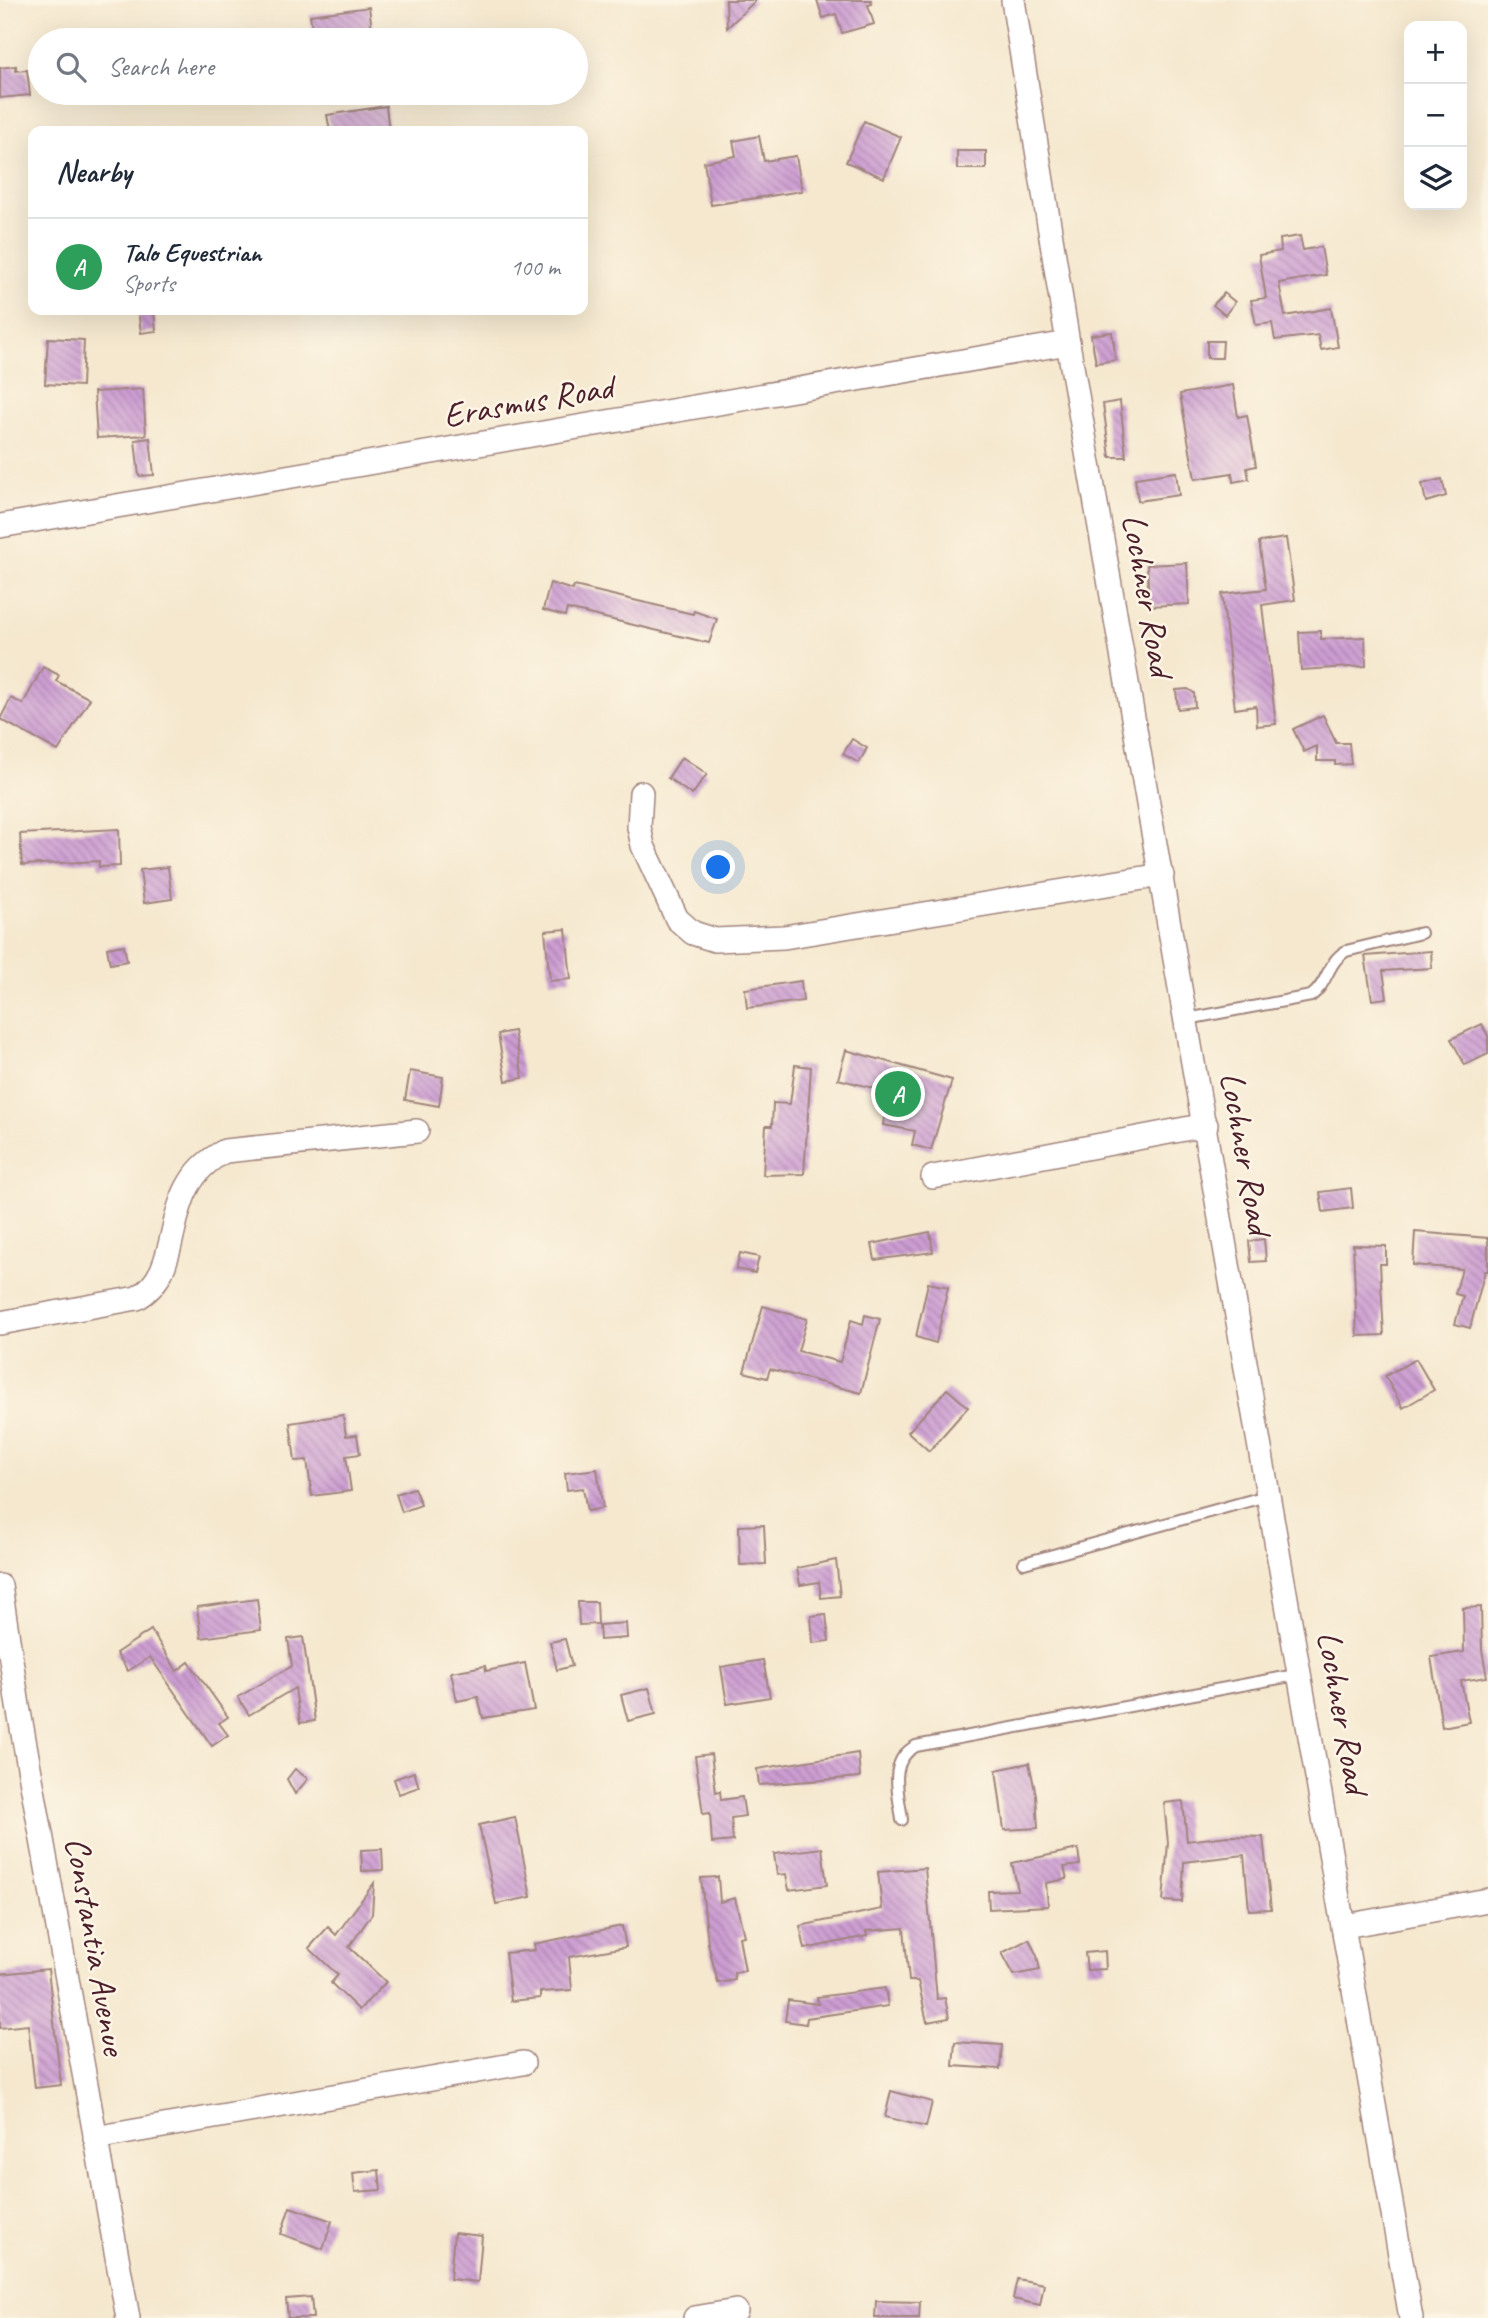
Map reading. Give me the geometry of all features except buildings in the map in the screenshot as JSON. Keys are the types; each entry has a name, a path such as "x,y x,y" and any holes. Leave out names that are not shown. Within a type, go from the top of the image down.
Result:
{"street":[{"name":"Lochner Road","path":"1013,0 1068,343 1412,2318"},
{"name":"Erasmus Road","path":"0,526 1068,343"},
{"path":"641,793 639,827 643,846 677,919 693,933 715,940 784,937 1162,875"},
{"path":"933,1177 1206,1125"},
{"path":"0,1323 137,1298 149,1291 164,1265 186,1186 216,1156 225,1151 417,1131"},
{"name":"Constantia Avenue","path":"0,1586 20,1719 128,2318"},
{"path":"1345,1926 1488,1900"},
{"path":"95,2138 523,2063"},
{"path":"695,2318 736,2311"}],"lane":[{"path":"1187,1019 1311,996 1318,990 1335,958 1346,951 1421,933"},
{"path":"1024,1563 1270,1495"},
{"path":"902,1820 897,1772 905,1754 916,1746 1301,1674"}],"place":[{"name":"Talo Equestrian","path":"898,1094"}]}
